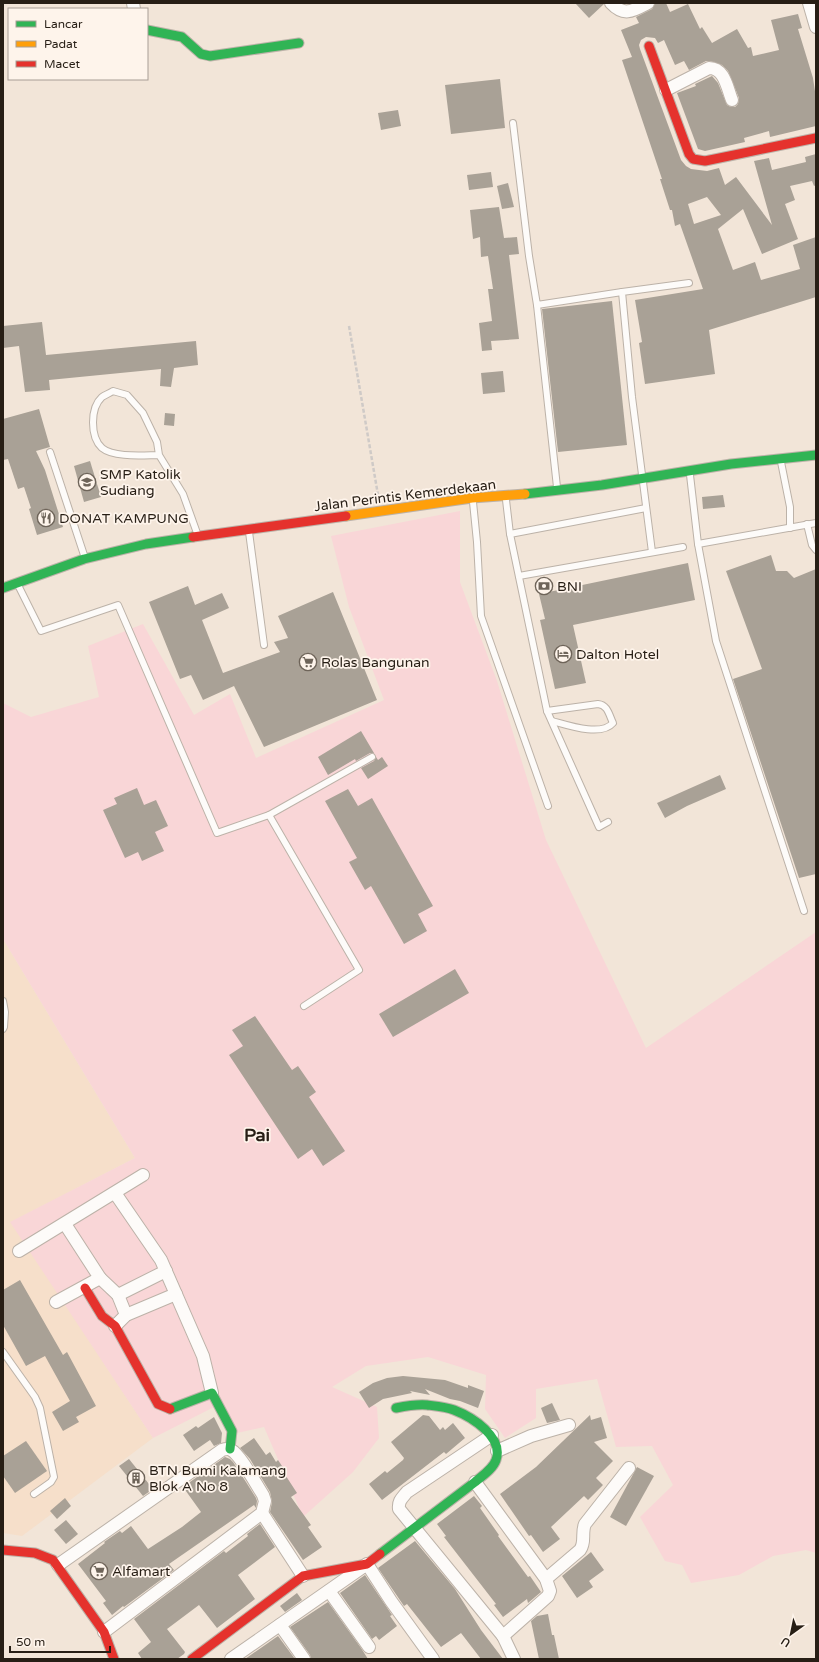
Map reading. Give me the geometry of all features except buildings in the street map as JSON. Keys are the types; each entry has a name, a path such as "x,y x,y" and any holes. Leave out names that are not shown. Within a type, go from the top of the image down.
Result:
{"main road":[{"path":"148,30 182,37 201,54 210,56 299,43"},
{"path":"649,46 688,154 693,159 705,161 816,138"},
{"name":"Jalan Perintis Kemerdekaan","path":"3,588 84,559 146,544 249,531 472,498 505,497 642,479 733,464 816,455"},
{"path":"85,1288 102,1316 115,1326 158,1404 170,1409 212,1393 232,1431 230,1449"},
{"path":"192,1659 304,1576 367,1564 475,1482 493,1465 496,1460 497,1451 492,1435 482,1426 454,1410 416,1405 396,1408"},
{"path":"3,1550 35,1552 47,1556 58,1565 104,1632 114,1659"}],"street":[{"path":"611,3 622,12 630,12 648,3"},
{"path":"809,3 816,27"},
{"path":"666,90 709,68 714,68 722,74 732,100"},
{"path":"19,1251 143,1175"},
{"path":"115,1193 161,1260 203,1356 212,1393"},
{"path":"65,1224 100,1278 118,1295 126,1314"},
{"path":"118,1295 166,1271"},
{"path":"56,1302 85,1288 100,1278"},
{"path":"115,1326 126,1314 176,1294"},
{"path":"497,1451 531,1436 569,1425"},
{"path":"492,1435 407,1492 401,1499 399,1509 503,1636 514,1659"},
{"path":"58,1565 222,1450 230,1449 243,1463 263,1496 264,1500 262,1512 304,1576"},
{"path":"546,1579 583,1547 582,1532 585,1524 630,1468"},
{"path":"475,1482 546,1579 550,1591 548,1596 503,1636"},
{"path":"104,1632 262,1512"},
{"path":"231,1659 367,1564 391,1601 433,1659"},
{"path":"329,1592 369,1647"},
{"path":"280,1625 304,1659"}],"lane":[{"path":"513,123 529,256 537,305 557,490"},
{"path":"537,305 689,283"},
{"path":"622,292 642,479 652,552"},
{"path":"160,455 121,456 103,449 96,438 94,427 94,412 102,398 113,391 127,395 143,413 157,442 160,455 183,494 199,537"},
{"path":"50,452 84,559"},
{"path":"781,459 790,506 790,528"},
{"path":"689,471 698,544 716,641 804,911"},
{"path":"505,497 510,534 547,711 600,827 608,822"},
{"path":"472,498 477,542 481,616 548,806"},
{"path":"510,534 646,508"},
{"path":"698,544 816,523"},
{"path":"807,524 812,545 816,550"},
{"path":"249,531 264,645"},
{"path":"519,576 683,547"},
{"path":"17,583 41,631 118,606 217,833 269,815 372,757"},
{"path":"547,711 604,704 613,723 602,730 576,727 552,721"},
{"path":"269,815 359,970 304,1006"},
{"path":"3,1001 5,1012 3,1029"},
{"path":"3,1352 38,1402 42,1415 54,1477 51,1482 34,1494"}],"path":[{"path":"349,326 381,511"}],"shaded area":[{"path":"460,511 460,582 497,681 546,840 646,1048 816,932 816,1553 806,1550 773,1556 739,1575 691,1583 682,1565 665,1561 640,1517 673,1485 652,1446 616,1447 597,1379 536,1389 536,1418 505,1438 485,1409 486,1375 428,1357 366,1366 332,1387 377,1407 379,1438 353,1472 303,1517 264,1427 237,1433 216,1406 153,1438 10,1222 135,1158 3,939 3,703 31,717 99,697 88,646 143,624 194,715 230,694 256,758 384,700 349,607 331,536"},
{"path":"3,939 135,1158 11,1222 153,1438 22,1536 3,1533"}],"traffic: fast":[{"path":"148,30 182,37 201,54 210,56 299,43"},
{"path":"525,494 602,485 731,464 816,455"},
{"path":"3,588 84,559 146,544 193,537"},
{"path":"170,1409 212,1393 232,1431 230,1449"},
{"path":"380,1554 487,1472 495,1463 497,1452 495,1443 485,1429 461,1413 448,1408 423,1405 411,1405 396,1408"}],"traffic: slow":[{"path":"346,516 472,498 525,494"}],"traffic: jam":[{"path":"649,46 689,154 693,159 705,161 816,138"},
{"path":"193,537 346,516"},
{"path":"85,1288 102,1316 115,1326 158,1404 170,1409"},
{"path":"3,1550 35,1553 53,1560 104,1632 114,1659"},
{"path":"192,1659 303,1576 367,1564 380,1554"}],"place":[{"name":"SMP Katolik Sudiang","path":"87,482"},
{"name":"DONAT KAMPUNG","path":"46,518"},
{"name":"BNI","path":"544,586"},
{"name":"Dalton Hotel","path":"563,654"},
{"name":"Rolas Bangunan","path":"308,662"},
{"name":"BTN Bumi Kalamang Blok A No 8","path":"136,1478"},
{"name":"Alfamart","path":"99,1571"}],"district":[{"name":"Pai","path":"257,1135"}]}
